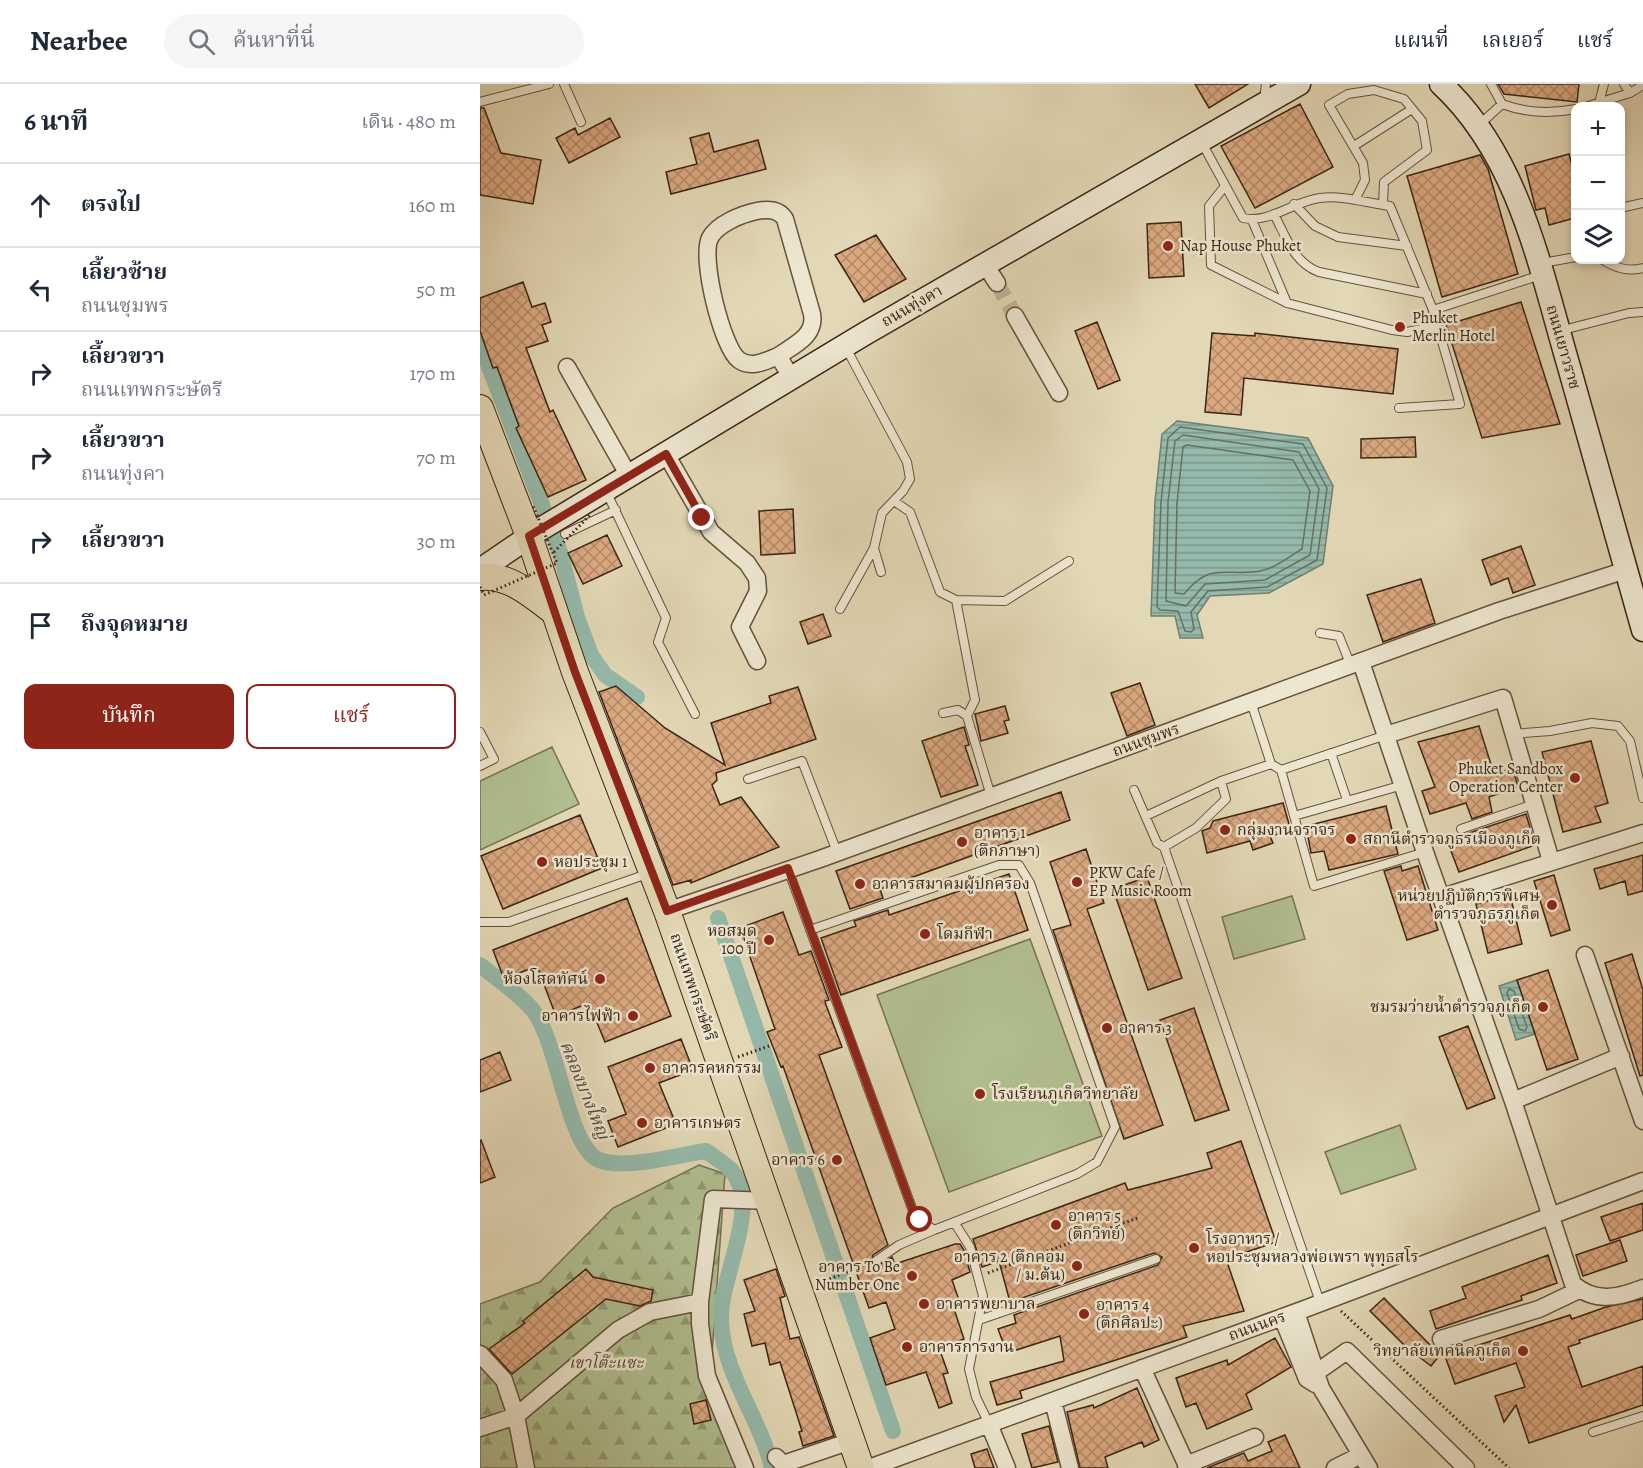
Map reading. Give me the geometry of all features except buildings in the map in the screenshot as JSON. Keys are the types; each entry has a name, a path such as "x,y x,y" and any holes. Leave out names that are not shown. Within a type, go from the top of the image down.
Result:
{"main road":[{"name":"ถนนทุ่งคา","path":"480,570 548,530 611,500 629,476 984,263 1200,140 1268,92 1299,84"},
{"name":"ถนนเยาวราช","path":"1443,86 1479,125 1495,151 1525,219 1643,630"},
{"name":"ถนนเทพกระษัตรี","path":"480,408 492,448 548,530 553,611 653,872 764,1201 861,1468"},
{"path":"480,577 516,585 553,611"}],"street":[{"path":"774,210 782,214 785,219 813,322 807,335 778,356 754,364 739,361 722,325 708,269 709,238 718,228 743,215 758,211 774,210"},
{"path":"984,263 997,283"},
{"path":"1015,316 1059,393"},
{"path":"778,356 792,378"},
{"path":"567,367 629,476"},
{"path":"666,454 711,532 747,563 757,578 758,591 740,627 757,661"},
{"name":"ถนนชุมพร","path":"667,911 837,852 1499,611 1626,570"},
{"path":"1356,664 1386,735 1513,1101 1573,1284 1594,1297 1611,1298 1643,1288"},
{"path":"1386,735 1503,698 1551,861"},
{"path":"1442,897 1643,833"},
{"path":"1585,955 1643,1121"},
{"path":"1513,1101 1621,1056"},
{"name":"ถนนนคร","path":"869,1468 1289,1315 1643,1181"},
{"path":"747,1466 707,1376 700,1323 700,1302 713,1199 764,1201"},
{"path":"1441,1340 1539,1309 1580,1290"},
{"path":"480,1428 516,1416 618,1330 650,1312 700,1302"},
{"path":"1289,1315 1315,1379 1365,1462 1335,1468"},
{"path":"1315,1379 1347,1351 1466,1468"},
{"path":"480,1354 504,1380 516,1416 526,1468"},
{"path":"1142,1368 1187,1467 1255,1437"},
{"path":"1053,1401 1070,1468"},
{"path":"989,1424 1006,1468"},
{"path":"776,1456 782,1463 786,1463 851,1441"}],"lane":[{"path":"480,102 549,84"},
{"path":"564,84 581,122"},
{"path":"1491,84 1502,104 1518,110 1556,113 1571,110"},
{"path":"1599,102 1604,84"},
{"path":"1624,84 1630,93"},
{"path":"1602,102 1630,93 1643,85"},
{"path":"1355,200 1365,180 1363,163 1329,105 1348,94 1374,90 1404,99 1422,121 1427,150 1384,182 1383,205"},
{"path":"1479,125 1502,104"},
{"path":"1354,146 1412,109"},
{"path":"1200,140 1243,218 1252,220 1274,214 1294,204 1334,197 1390,206 1433,310 1460,405 1399,408"},
{"path":"1225,186 1209,206 1211,265 1287,303 1392,330 1407,332 1437,326"},
{"path":"1625,207 1643,203"},
{"path":"1294,204 1315,226 1338,237 1407,246"},
{"path":"1274,214 1295,255 1305,267 1319,272 1427,294"},
{"path":"1252,220 1287,303"},
{"path":"1433,310 1571,258"},
{"path":"1610,264 1631,271 1643,268"},
{"path":"1558,332 1629,313 1643,312"},
{"path":"840,609 874,548 882,513 910,479 907,462 845,346"},
{"path":"611,500 666,618 658,642 696,714"},
{"path":"894,501 910,512 940,592 956,600 1005,602 1069,561"},
{"path":"874,548 881,572"},
{"path":"956,600 975,700 967,716"},
{"path":"1320,633 1339,636 1356,664"},
{"path":"1251,702 1271,764 1281,770 1314,886 1425,852"},
{"path":"943,713 958,710 967,716 990,796"},
{"path":"1513,734 1550,731 1592,723 1618,726 1630,741 1643,798"},
{"path":"480,732 494,759 480,766"},
{"path":"1281,770 1386,735"},
{"path":"1331,753 1347,800"},
{"path":"748,779 802,761 837,852"},
{"path":"1146,816 1221,782 1271,764"},
{"path":"1164,847 1196,828 1226,799 1221,782"},
{"path":"1294,816 1403,785"},
{"path":"1134,790 1157,843 1164,847 1320,1302"},
{"path":"1461,829 1534,804"},
{"path":"810,930 999,865 1010,863 1019,865 1024,871 1112,1116 1113,1135 1097,1162 1077,1174 899,1245 877,1260"},
{"path":"788,868 913,1211 920,1220 934,1230"},
{"path":"480,922 509,922 653,872"},
{"path":"954,1222 970,1247 983,1296 969,1369 976,1397 989,1424"},
{"path":"979,1320 1156,1259"},
{"path":"1593,1432 1643,1416"}],"path":[{"path":"480,587 484,595 557,563 533,506"},
{"path":"554,552 590,515"},
{"path":"749,1054 772,1045"},
{"path":"978,1277 1140,1217"},
{"path":"825,1280 855,1269"},
{"path":"1337,1307 1509,1468"}],"green space":[{"path":"552,747 579,804 480,850 480,781"},
{"path":"1292,896 1305,939 1234,959 1222,917"},
{"path":"1030,939 1102,1136 949,1192 877,995"},
{"path":"1400,1125 1416,1169 1341,1194 1325,1152"},
{"name":"เขาโต๊ะแซะ","path":"699,1165 725,1174 711,1368 749,1468 480,1468 480,1304 540,1282 613,1208"}],"water":[{"path":"1177,421 1308,438 1333,486 1323,564 1269,593 1210,596 1197,615 1203,638 1180,638 1175,616 1151,616 1155,501 1162,434"},
{"path":"1517,980 1535,1034 1516,1040 1499,986"}],"waterway":[{"path":"480,343 560,552 577,617 591,655 605,675 637,697"},
{"path":"718,918 893,1431"},
{"name":"คลองบางใหญ่","path":"480,965 532,1009 549,1043 578,1133 587,1149 597,1159 607,1162 635,1163 706,1151 731,1170 740,1185 743,1203 741,1222 726,1285 721,1322 735,1378 772,1468"}],"tunnel":[{"path":"997,283 1015,316"}],"place":[{"name":"Nap House Phuket","path":"1168,246"},
{"name":"Phuket Merlin Hotel","path":"1400,327"},
{"name":"Phuket Sandbox Operation Center","path":"1575,778"},
{"name":"กลุ่มงานจราจร","path":"1225,830"},
{"name":"สถานีตำรวจภูธรเมืองภูเก็ต","path":"1351,839"},
{"name":"อาคาร 1 (ตึกภาษา)","path":"962,842"},
{"name":"หอประชุม 1","path":"542,862"},
{"name":"PKW Cafe / EP Music Room","path":"1077,882"},
{"name":"อาคารสมาคมผู้ปกครอง","path":"860,884"},
{"name":"หน่วยปฏิบัติการพิเศษ ตำรวจภูธรภูเก็ต","path":"1552,905"},
{"name":"โดมกีฬา","path":"925,934"},
{"name":"หอสมุด 100 ปี","path":"769,940"},
{"name":"ห้องโสดทัศน์","path":"600,979"},
{"name":"ชมรมว่ายน้ำตำรวจภูเก็ต","path":"1543,1007"},
{"name":"อาคารไฟฟ้า","path":"633,1016"},
{"name":"อาคาร 3","path":"1107,1028"},
{"name":"อาคารคหกรรม","path":"650,1068"},
{"name":"โรงเรียนภูเก็ตวิทยาลัย","path":"980,1094"},
{"name":"อาคารเกษตร","path":"642,1123"},
{"name":"อาคาร 6","path":"837,1160"},
{"name":"อาคาร 5 (ตึกวิทย์)","path":"1056,1225"},
{"name":"โรงอาหาร / หอประชุมหลวงพ่อเพรา พุทฺธสโร","path":"1194,1248"},
{"name":"อาคาร 2 (ตึกคอม / ม.ต้น)","path":"1077,1266"},
{"name":"อาคาร To Be Number One","path":"912,1276"},
{"name":"อาคารพยาบาล","path":"924,1304"},
{"name":"อาคาร 4 (ตึกศิลปะ)","path":"1084,1314"},
{"name":"อาคารการงาน","path":"907,1347"},
{"name":"วิทยาลัยเทคนิคภูเก็ต","path":"1523,1351"}],"route":[{"path":"702,518 666,454 529,536 575,672 667,911 788,868 876,1117 913,1211 920,1220"}]}
